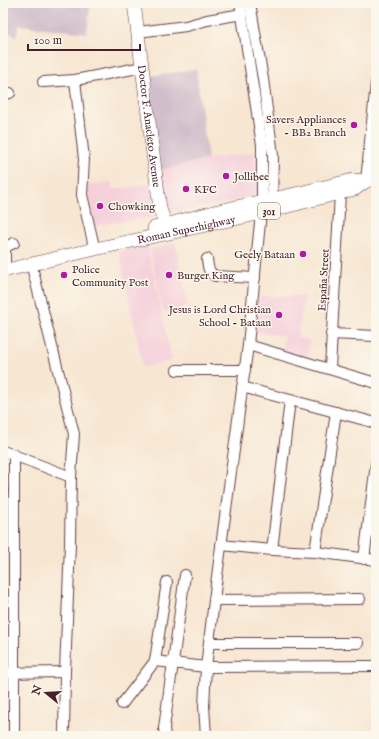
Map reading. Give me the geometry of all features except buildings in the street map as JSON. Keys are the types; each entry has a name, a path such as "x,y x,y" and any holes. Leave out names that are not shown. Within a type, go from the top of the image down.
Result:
{"main road":[{"name":"Doctor F. Anacleto Avenue","path":"134,3 160,209 167,229"},
{"name":"Roman Superhighway","path":"267,206 354,180 371,180"},
{"name":"Roman Superhighway","path":"4,265 31,263 167,229 218,211 267,206 340,194 355,189 371,180"},
{"name":"Roman Superhighway","path":"4,265 93,242 167,229"}],"street":[{"path":"240,3 263,157 267,206"},
{"path":"206,736 204,706 206,667 245,370 255,278 267,206 273,155 263,79 250,3"},
{"path":"138,32 186,26 207,20 242,14"},
{"path":"43,82 75,80 143,68"},
{"path":"75,80 84,160 82,195 93,242"},
{"path":"371,180 376,83"},
{"path":"263,157 273,155"},
{"name":"España Street","path":"330,368 340,194"},
{"path":"4,265 5,247 14,243"},
{"path":"207,259 209,271 215,276 255,278"},
{"path":"31,263 74,434 71,477 64,736"},
{"path":"331,334 376,336"},
{"path":"248,345 376,382"},
{"path":"177,370 245,370"},
{"path":"242,387 376,423"},
{"path":"272,550 290,400"},
{"path":"315,552 336,412"},
{"path":"3,451 71,477"},
{"path":"14,455 14,736"},
{"path":"364,559 376,464"},
{"path":"221,545 315,552 376,560"},
{"path":"165,736 164,728 185,575"},
{"path":"122,704 155,661 166,582"},
{"path":"214,600 360,599"},
{"path":"209,643 358,643"},
{"path":"155,661 174,662 206,667 373,666"},
{"path":"3,673 65,672"}],"shaded area":[{"path":"3,3 91,3 87,33 19,25 16,36 3,30"},
{"path":"196,69 208,159 160,170 151,76"},
{"path":"254,152 260,196 169,213 160,170 208,159"},
{"path":"111,182 112,190 153,183 157,216 92,226 87,185"},
{"path":"175,243 188,307 163,312 150,249"},
{"path":"147,245 172,361 143,367 119,251"},
{"name":"Jesus is Lord Christian School - Bataan","path":"259,296 304,297 297,338 310,340 307,361 282,353 284,336 255,332"}],"place":[{"name":"Savers Appliances - BB2 Branch","path":"354,125"},
{"name":"Jollibee","path":"226,176"},
{"name":"KFC","path":"186,189"},
{"name":"Chowking","path":"100,206"},
{"name":"Geely Bataan","path":"303,254"},
{"name":"Police Community Post","path":"64,275"},
{"name":"Burger King","path":"169,275"},
{"name":"Jesus is Lord Christian School - Bataan","path":"279,315"}]}
